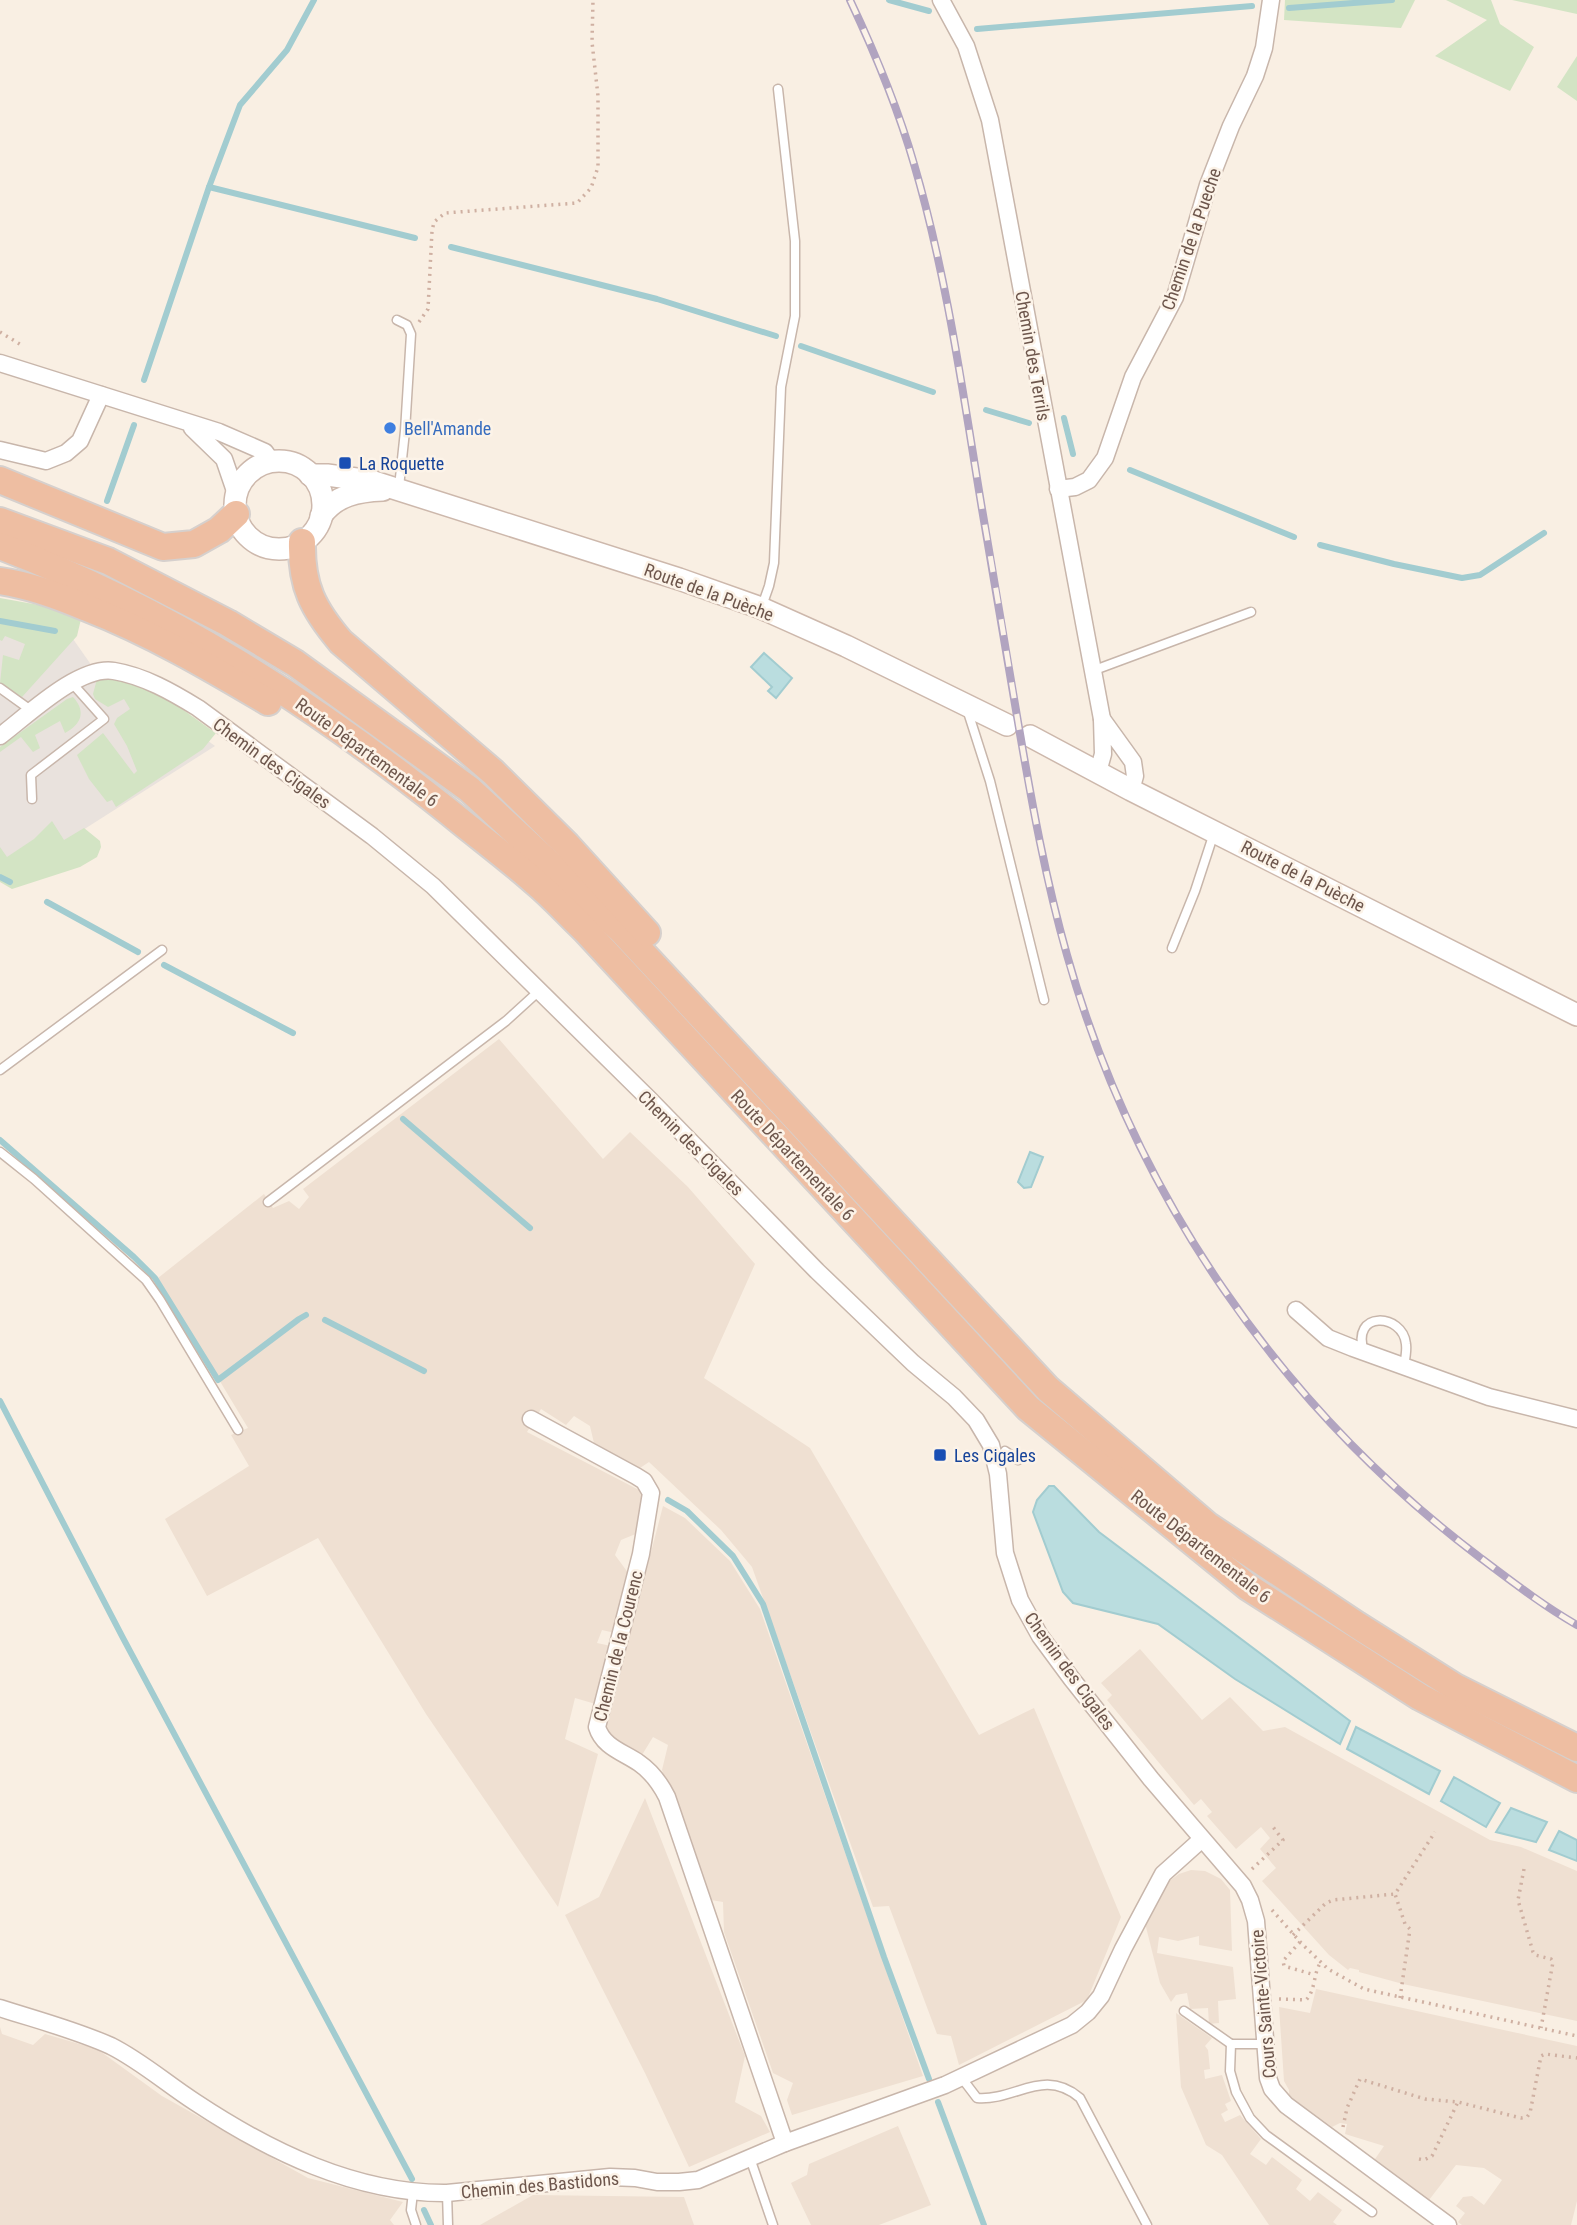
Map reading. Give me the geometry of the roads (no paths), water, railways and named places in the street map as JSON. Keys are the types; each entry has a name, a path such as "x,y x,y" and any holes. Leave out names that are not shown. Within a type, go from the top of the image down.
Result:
{"highway":[{"path":"0,480 163,547 194,544 219,530 236,504"},
{"name":"Route Départementale 6","path":"0,521 108,561 228,622 295,663 469,789 621,930 1048,1389 1207,1525 1455,1687 1577,1748"},
{"path":"302,542 302,570 307,590 321,618 341,642 493,772 568,845 664,953 779,1099"},
{"name":"Route Départementale 6","path":"0,546 60,569 141,607 233,659 382,758 537,883 585,930 1028,1408 1248,1587 1420,1697 1577,1779"},
{"path":"0,581 51,593 127,624 195,659 307,725 537,883"}],"main road":[{"path":"272,462 299,466 310,475 320,490 323,507 314,531 302,542 279,549 267,548 246,535 240,525 236,504 246,476 262,464 272,462"},
{"name":"Route de la Puèche","path":"310,475 372,481 679,579 761,608 846,646 1007,725"},
{"name":"Route de la Puèche","path":"321,516 329,505 349,495 399,490"},
{"name":"Route de la Puèche","path":"1030,736 1131,790 1577,1015"}],"street":[{"name":"Chemin des Terrils","path":"942,0 966,46 989,120 1102,719 1103,754 1098,772"},
{"name":"Chemin de la Pueche","path":"1058,489 1075,487 1089,480 1105,458 1133,377 1175,297 1208,186 1261,57 1271,0"},
{"path":"0,363 249,444 265,452 272,462"},
{"path":"0,450 46,461 65,453 80,441 101,395"},
{"path":"187,424 224,459 236,504"},
{"name":"Chemin des Cigales","path":"0,736 71,682 80,677 112,670 168,690 198,708 372,836 433,886 649,1099 817,1271 976,1420 991,1445 999,1474 1005,1553 1020,1600 1040,1636 1071,1678 1202,1839"},
{"name":"Chemin des Terrils","path":"1102,719 1133,762 1135,776 1131,790"},
{"path":"1296,1310 1328,1338 1364,1352 1489,1397 1577,1419"},
{"name":"Chemin de la Courenc","path":"531,1419 644,1480 651,1493 641,1554 597,1727 599,1734 608,1744 660,1782 667,1797 785,2143"},
{"name":"Cours Sainte-Victoire","path":"1202,1839 1243,1886 1250,1900 1256,1929 1268,2078 1272,2089 1286,2105 1448,2225"},
{"name":"Chemin des Bastidons","path":"0,2008 111,2046 233,2127 295,2158 364,2183 413,2192 447,2193 610,2177 679,2182 698,2180 785,2143 945,2085 1072,2025 1088,2012 1101,1996 1163,1874 1202,1839"}],"lane":[{"path":"761,608 774,563 780,387 795,316 795,241 778,89"},
{"path":"397,320 407,326 411,334 399,490"},
{"path":"1092,671 1251,612"},
{"path":"32,799 31,775 104,719 71,682"},
{"path":"0,688 32,711"},
{"path":"965,704 990,781 1044,1000"},
{"path":"1172,948 1195,891 1214,832"},
{"path":"0,1070 162,950"},
{"path":"268,1202 506,1021 539,991"},
{"path":"0,1152 34,1179 146,1280 238,1430"},
{"path":"1364,1352 1360,1341 1361,1332 1367,1324 1386,1320 1404,1335 1404,1366"},
{"path":"1005,1451 1018,1460"},
{"path":"1184,2011 1231,2044 1265,2044"},
{"path":"1231,2044 1230,2071 1236,2092 1250,2118 1266,2135 1372,2211"},
{"path":"961,2077 977,2098 988,2098 1038,2084 1069,2089 1080,2098 1147,2225"},
{"path":"750,2158 774,2225"},
{"path":"413,2192 411,2210 416,2225"},
{"path":"447,2193 448,2225"}],"water":[{"path":"764,653 792,678 776,698 768,691 772,687 751,667"},
{"path":"1030,1152 1043,1157 1031,1187 1024,1188 1018,1182"},
{"path":"1049,1486 1054,1486 1099,1532 1350,1721 1340,1744 1235,1679 1158,1624 1073,1603 1063,1592 1033,1512 1037,1500"},
{"path":"1356,1727 1440,1771 1429,1794 1347,1749"},
{"path":"1454,1777 1500,1803 1486,1827 1441,1801"},
{"path":"1511,1808 1547,1822 1536,1842 1496,1832"},
{"path":"1559,1831 1577,1840 1577,1861 1549,1850"}],"waterway":[{"path":"209,187 240,105 287,50 314,0"},
{"path":"889,0 929,11"},
{"path":"1289,8 1392,0"},
{"path":"977,29 1252,6"},
{"path":"144,380 209,187 415,238"},
{"path":"451,247 657,299 776,336"},
{"path":"801,346 933,392"},
{"path":"986,410 1029,423"},
{"path":"1064,418 1073,454"},
{"path":"107,501 134,425"},
{"path":"1130,470 1294,537"},
{"path":"1320,545 1462,578 1480,575 1544,533"},
{"path":"0,621 55,631"},
{"path":"0,877 10,882"},
{"path":"47,902 138,952"},
{"path":"164,965 293,1033"},
{"path":"403,1119 530,1228"},
{"path":"0,1140 155,1278 218,1380 306,1315"},
{"path":"325,1320 424,1371"},
{"path":"0,1401 123,1638 412,2179"},
{"path":"668,1500 687,1511 733,1556 763,1604 884,1957 929,2079"},
{"path":"938,2102 984,2225"},
{"path":"424,2210 431,2225"}],"railway":[{"path":"850,0 893,101 926,206 953,335 1024,757 1046,871 1067,955 1096,1043 1132,1129 1174,1211 1223,1289 1279,1363 1340,1432 1406,1497 1478,1556 1577,1625"}],"place":[{"name":"Bell'Amande","path":"390,428"},
{"name":"La Roquette","path":"345,463"},
{"name":"Les Cigales","path":"940,1455"}]}
